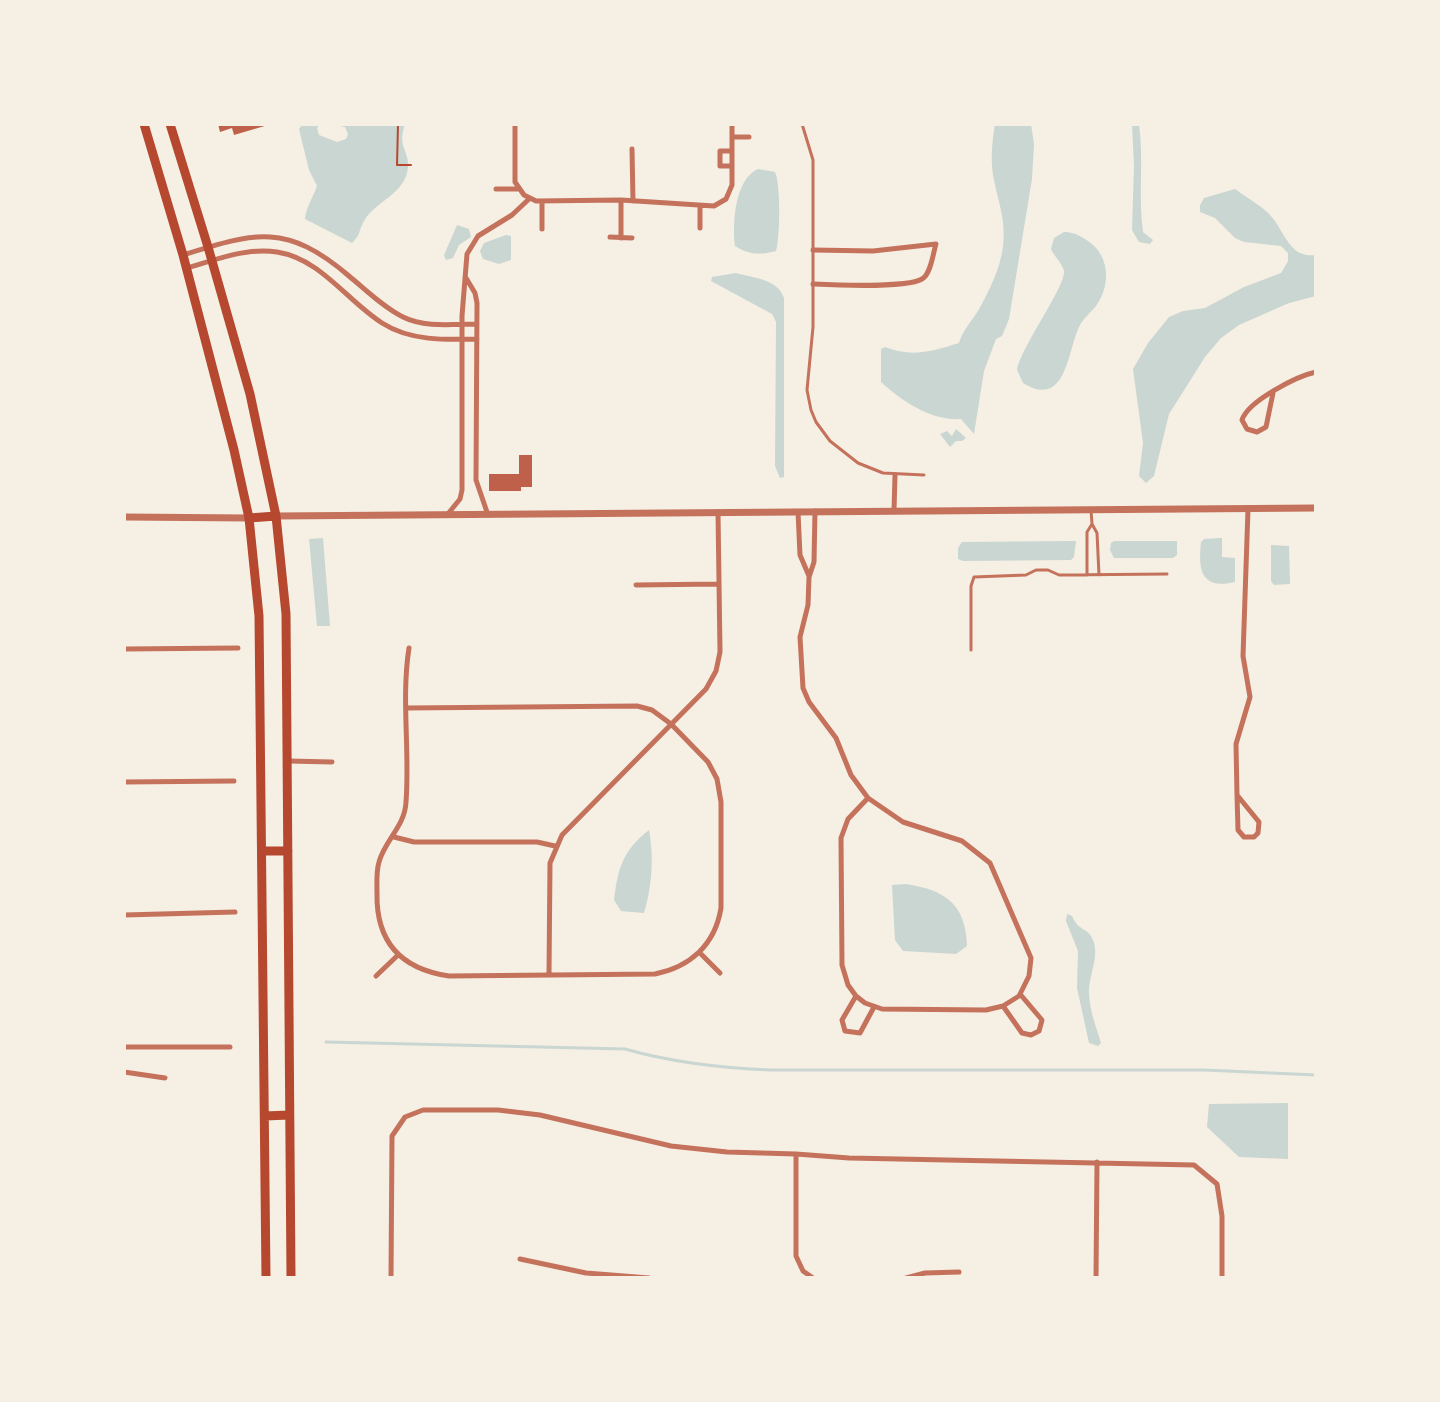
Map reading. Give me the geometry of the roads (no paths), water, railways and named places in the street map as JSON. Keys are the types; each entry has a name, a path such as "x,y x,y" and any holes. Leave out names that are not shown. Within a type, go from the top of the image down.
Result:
{"main road":[{"path":"144,124 220,390 249,518 259,616 266,1278"},
{"path":"170,124 250,394 276,516 286,614 291,1278"},
{"path":"249,518 276,516"},
{"path":"263,851 288,851"},
{"path":"265,1116 289,1115"}],"street":[{"path":"515,124 514,175 518,189 529,199 542,202 621,200 700,206 721,204 730,193 732,124"},
{"path":"732,137 749,137"},
{"path":"632,149 633,201"},
{"path":"732,151 720,151 720,166 732,166"},
{"path":"496,189 518,189"},
{"path":"447,515 460,499 462,490 465,264 472,245 484,232 512,215 529,199"},
{"path":"621,200 621,238"},
{"path":"542,202 542,229"},
{"path":"700,206 700,228"},
{"path":"183,255 251,237 278,236 321,253 404,317 427,323 477,324"},
{"path":"610,237 632,238"},
{"path":"813,250 873,251 936,244 928,273 919,280 873,285 813,284"},
{"path":"186,269 247,252 276,252 305,261 383,323 399,331 431,339 477,339"},
{"path":"338,286 347,274"},
{"path":"466,277 475,293 477,324 476,480 489,516"},
{"path":"1273,393 1266,427 1257,432 1247,429 1242,420 1244,414 1273,393 1298,377 1316,372"},
{"path":"894,511 895,475"},
{"path":"276,516 1316,508"},
{"path":"1237,795 1259,822 1258,833 1254,837 1244,837 1238,830 1237,795 1236,744 1250,697 1243,656 1248,509"},
{"path":"549,974 550,863 555,846 562,835 706,689 716,671 720,652 718,511"},
{"path":"798,511 800,555 809,577"},
{"path":"815,511 814,562 800,637 803,688 809,702 836,738 851,775 868,798 903,822 973,847 990,863 1029,952 1029,976 1020,994 1003,1006 986,1010 874,1007 856,996 848,985 842,965 841,838 848,819 868,798"},
{"path":"124,517 249,518"},
{"path":"636,585 719,584"},
{"path":"124,649 238,648"},
{"path":"406,708 637,706 652,710 671,724 708,762 720,789 721,908 717,927 700,953 679,967 655,974 449,976 421,969 398,955 385,935 377,901 379,860 406,807 405,677 409,648"},
{"path":"287,761 332,762"},
{"path":"124,782 234,781"},
{"path":"393,836 414,842 537,842 555,846"},
{"path":"124,915 235,912"},
{"path":"700,953 720,973"},
{"path":"376,976 398,955"},
{"path":"1003,1006 1022,1033 1031,1035 1039,1031 1042,1020 1020,994"},
{"path":"856,996 842,1020 845,1031 860,1033 874,1007"},
{"path":"124,1047 230,1047"},
{"path":"124,1072 165,1078"},
{"path":"391,1278 390,1145 396,1128 412,1113 430,1109 511,1111 540,1115 671,1146 727,1152 849,1158 1194,1165 1217,1184 1222,1216 1222,1278"},
{"path":"796,1154 796,1256 803,1271 813,1278"},
{"path":"1096,1278 1097,1162"},
{"path":"520,1259 586,1273 649,1278"},
{"path":"906,1278 925,1273 959,1272"}],"lane":[{"path":"802,124 813,160 813,345 807,390 816,422 830,441 869,469 895,475 924,475"},
{"path":"1091,510 1092,524 1097,533 1099,575"},
{"path":"1087,575 1087,532 1092,524"},
{"path":"971,650 971,586 974,577 1026,575 1036,570 1048,570 1059,575 1167,574"}],"waterway":[{"path":"326,1042 625,1049 697,1064 771,1070 1204,1070 1316,1075"}]}
